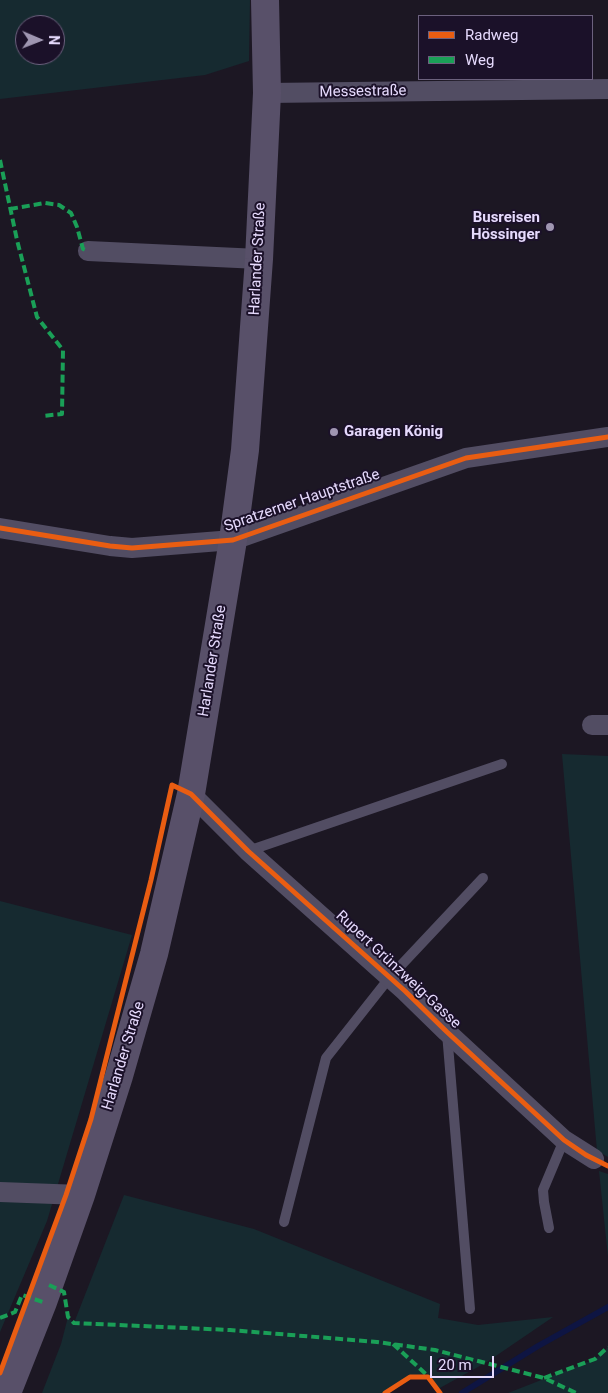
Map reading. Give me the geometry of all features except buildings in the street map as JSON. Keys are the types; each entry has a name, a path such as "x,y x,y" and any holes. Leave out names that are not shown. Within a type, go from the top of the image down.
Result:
{"main road":[{"name":"Harlander Straße","path":"7,1393 43,1302 81,1195 119,1076 154,954 191,794 233,540 245,450 259,259 268,93 265,0"}],"street":[{"name":"Messestraße","path":"268,93 608,88"},
{"path":"88,251 259,259"},
{"name":"Spratzerner Hauptstraße","path":"0,528 132,548 233,540 466,458 608,437"},
{"name":"Rupert Grünzweig-Gasse","path":"191,794 248,851 390,978 564,1140 594,1159"},
{"path":"0,1192 81,1195"}],"lane":[{"path":"248,851 502,764"},
{"name":"Rupert Grünzweig-Gasse","path":"390,978 483,878"},
{"path":"284,1222 326,1058 390,978"},
{"path":"447,1032 470,1309"},
{"path":"549,1228 544,1202 544,1190 564,1140"}],"shaded area":[{"path":"0,0 250,0 249,61 205,75 0,99"},
{"path":"562,754 608,756 608,1157 597,1151"},
{"path":"0,901 132,935 47,1221 0,1332"},
{"path":"599,1171 608,1174 608,1257"},
{"path":"124,1195 254,1229 440,1304 438,1318 478,1325 553,1317 487,1362 438,1389 428,1377 410,1377 385,1393 42,1393 61,1344 68,1317 74,1323"},
{"path":"608,1347 608,1393 508,1393 595,1359"}],"waterway":[{"path":"462,1393 538,1346 608,1307"}],"marked path":[{"path":"0,160 17,240 37,317 63,350 62,414 42,416"},
{"path":"10,209 45,203 59,205 71,213 83,249 88,251"},
{"path":"49,1285 64,1292 68,1317 74,1323 230,1330 377,1342 435,1350 544,1378 576,1393"},
{"path":"0,1318 15,1312 22,1295 43,1302"},
{"path":"393,1344 428,1376"},
{"path":"544,1378 595,1359 608,1347"}],"cycle path":[{"path":"0,528 132,548 233,540 466,458 608,437"},
{"path":"0,1373 66,1195 91,1119 151,880 172,785 191,794 248,851 405,991 564,1140 586,1155 608,1166"},
{"path":"385,1393 410,1377 428,1377 440,1393"}],"place":[{"name":"Busreisen Hössinger","path":"550,227"},
{"name":"Garagen König","path":"334,432"}]}
